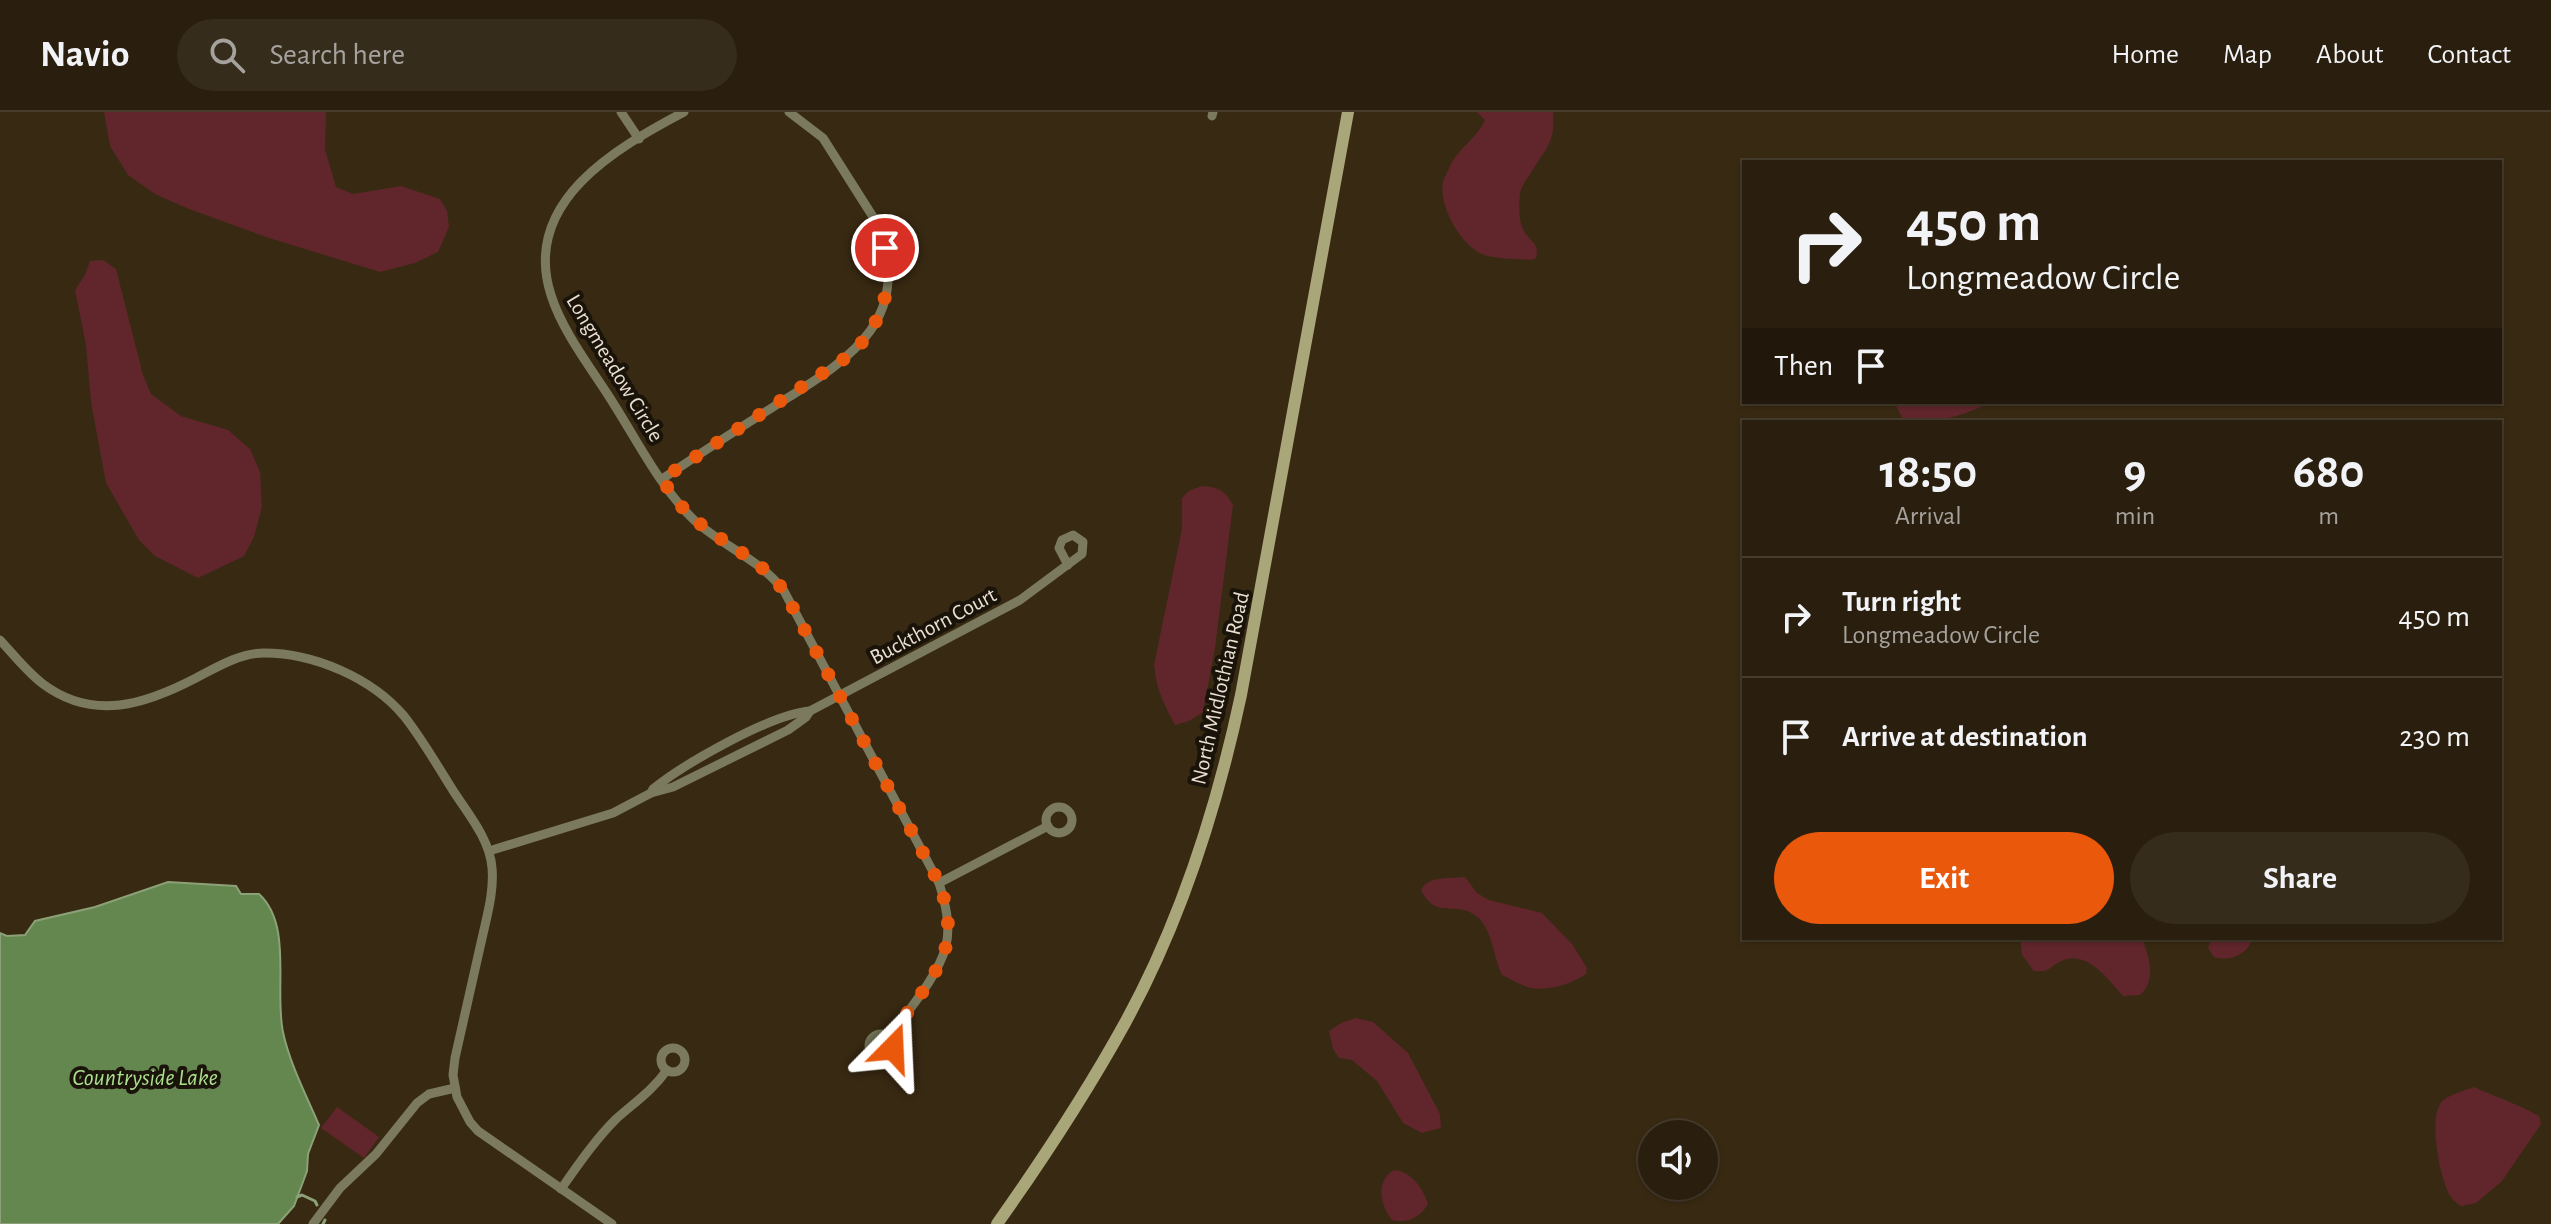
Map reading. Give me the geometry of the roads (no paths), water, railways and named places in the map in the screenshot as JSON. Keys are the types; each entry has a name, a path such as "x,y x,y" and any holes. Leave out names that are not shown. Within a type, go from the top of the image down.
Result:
{"main road":[{"name":"North Midlothian Road","path":"997,1224 1044,1158 1126,1022 1167,933 1201,844 1230,746 1258,613 1348,112"}],"street":[{"path":"621,112 639,139"},
{"name":"Longmeadow Circle","path":"684,112 594,169 568,195 556,214 547,239 547,278 560,316 682,507 697,522 752,560 784,591 939,883 947,915 946,947 917,999 889,1037"},
{"path":"662,479 842,362 868,336 881,315 887,286 887,263 875,220 823,138 789,112"},
{"name":"Buckthorn Court","path":"489,851 613,813 651,793 673,787 788,730 810,711 1020,600 1068,565"},
{"path":"0,640 42,683 59,695 100,706 127,706 151,699 225,663 260,653 302,656 332,667 386,698 406,718 476,825 489,851 493,872 491,894 455,1058 455,1088 461,1106 478,1131 612,1224"},
{"name":"Buckthorn Court","path":"651,793 681,768 767,723 800,711 810,711"},
{"path":"939,883 1048,826"},
{"path":"561,1189 599,1138 658,1083 667,1070"},
{"path":"313,1224 340,1188 376,1154 417,1103 429,1094 455,1088"}],"water":[{"name":"Countryside Lake","path":"168,882 236,886 241,894 259,894 276,923 283,1032 319,1125 294,1206 278,1224 0,1224 0,933 7,936 25,935 35,921 95,907"}],"waterway":[{"path":"297,1197 302,1195 317,1205"},
{"path":"323,1224 325,1220"}]}
